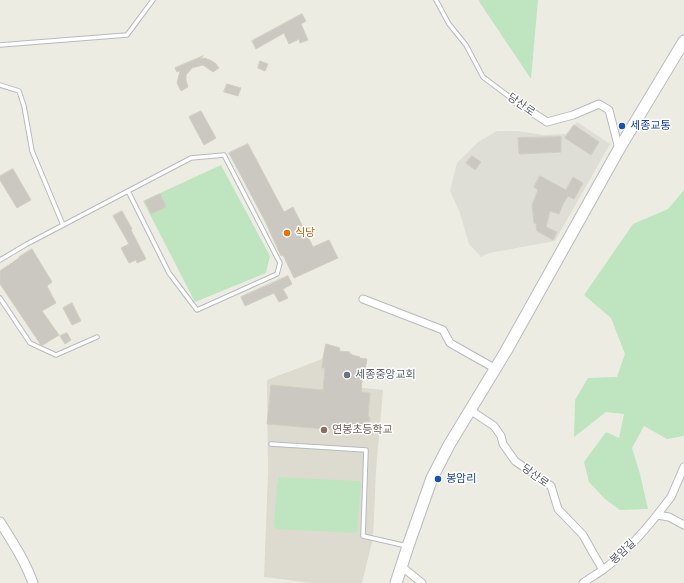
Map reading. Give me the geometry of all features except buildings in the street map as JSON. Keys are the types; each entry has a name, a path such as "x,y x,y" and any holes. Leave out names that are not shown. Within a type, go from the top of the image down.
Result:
{"main road":[{"path":"396,583 432,478 449,445 496,369 620,148 682,48"}],"street":[{"name":"당산로","path":"515,101 547,122 573,115 599,104 609,110 620,148"},
{"path":"363,299 443,330 450,343 496,369"},
{"name":"당산로","path":"470,410 494,426 501,436 503,444 515,461 551,486 558,509 583,535 603,570"},
{"name":"봉암길","path":"583,583 603,570 641,535 670,497 684,467"},
{"path":"657,515 669,518 684,525"},
{"path":"0,522 14,543 33,583"},
{"path":"401,566 422,583"}],"lane":[{"path":"0,45 127,34 153,0"},
{"name":"당산로","path":"436,0 449,24 466,45 483,77 515,101"},
{"path":"0,85 19,91 24,106 32,151 63,225"},
{"path":"0,260 27,244 128,191 192,158 224,155 280,263 277,274 198,310 170,273 128,191"},
{"path":"0,298 30,343 56,355 97,338"},
{"path":"271,444 366,450 363,536 408,546"}],"shaded area":[{"path":"577,122 610,144 555,241 489,253 481,257 469,244 460,213 450,191 457,163 478,142 497,131 518,131 543,135 566,134"},
{"name":"연봉초등학교","path":"326,344 340,348 336,385 383,390 376,471 373,538 362,583 311,583 264,577 268,472 267,380 322,359"}],"green space":[{"path":"479,0 538,0 531,79 480,3"},
{"path":"221,165 270,256 266,273 195,302 143,201"},
{"path":"684,190 684,436 667,439 644,426 632,448 648,509 620,510 605,499 589,482 584,462 606,432 619,438 624,414 606,412 574,437 575,400 588,378 617,377 625,354 611,318 584,295 633,224 668,209"},
{"path":"279,477 359,481 361,484 357,531 354,533 278,529 275,527 277,485"}],"place":[{"name":"세종교통","path":"622,126"},
{"name":"식당","path":"287,233"},
{"name":"세종중앙교회","path":"347,375"},
{"name":"연봉초등학교","path":"324,430"},
{"name":"봉암리","path":"438,479"}]}
